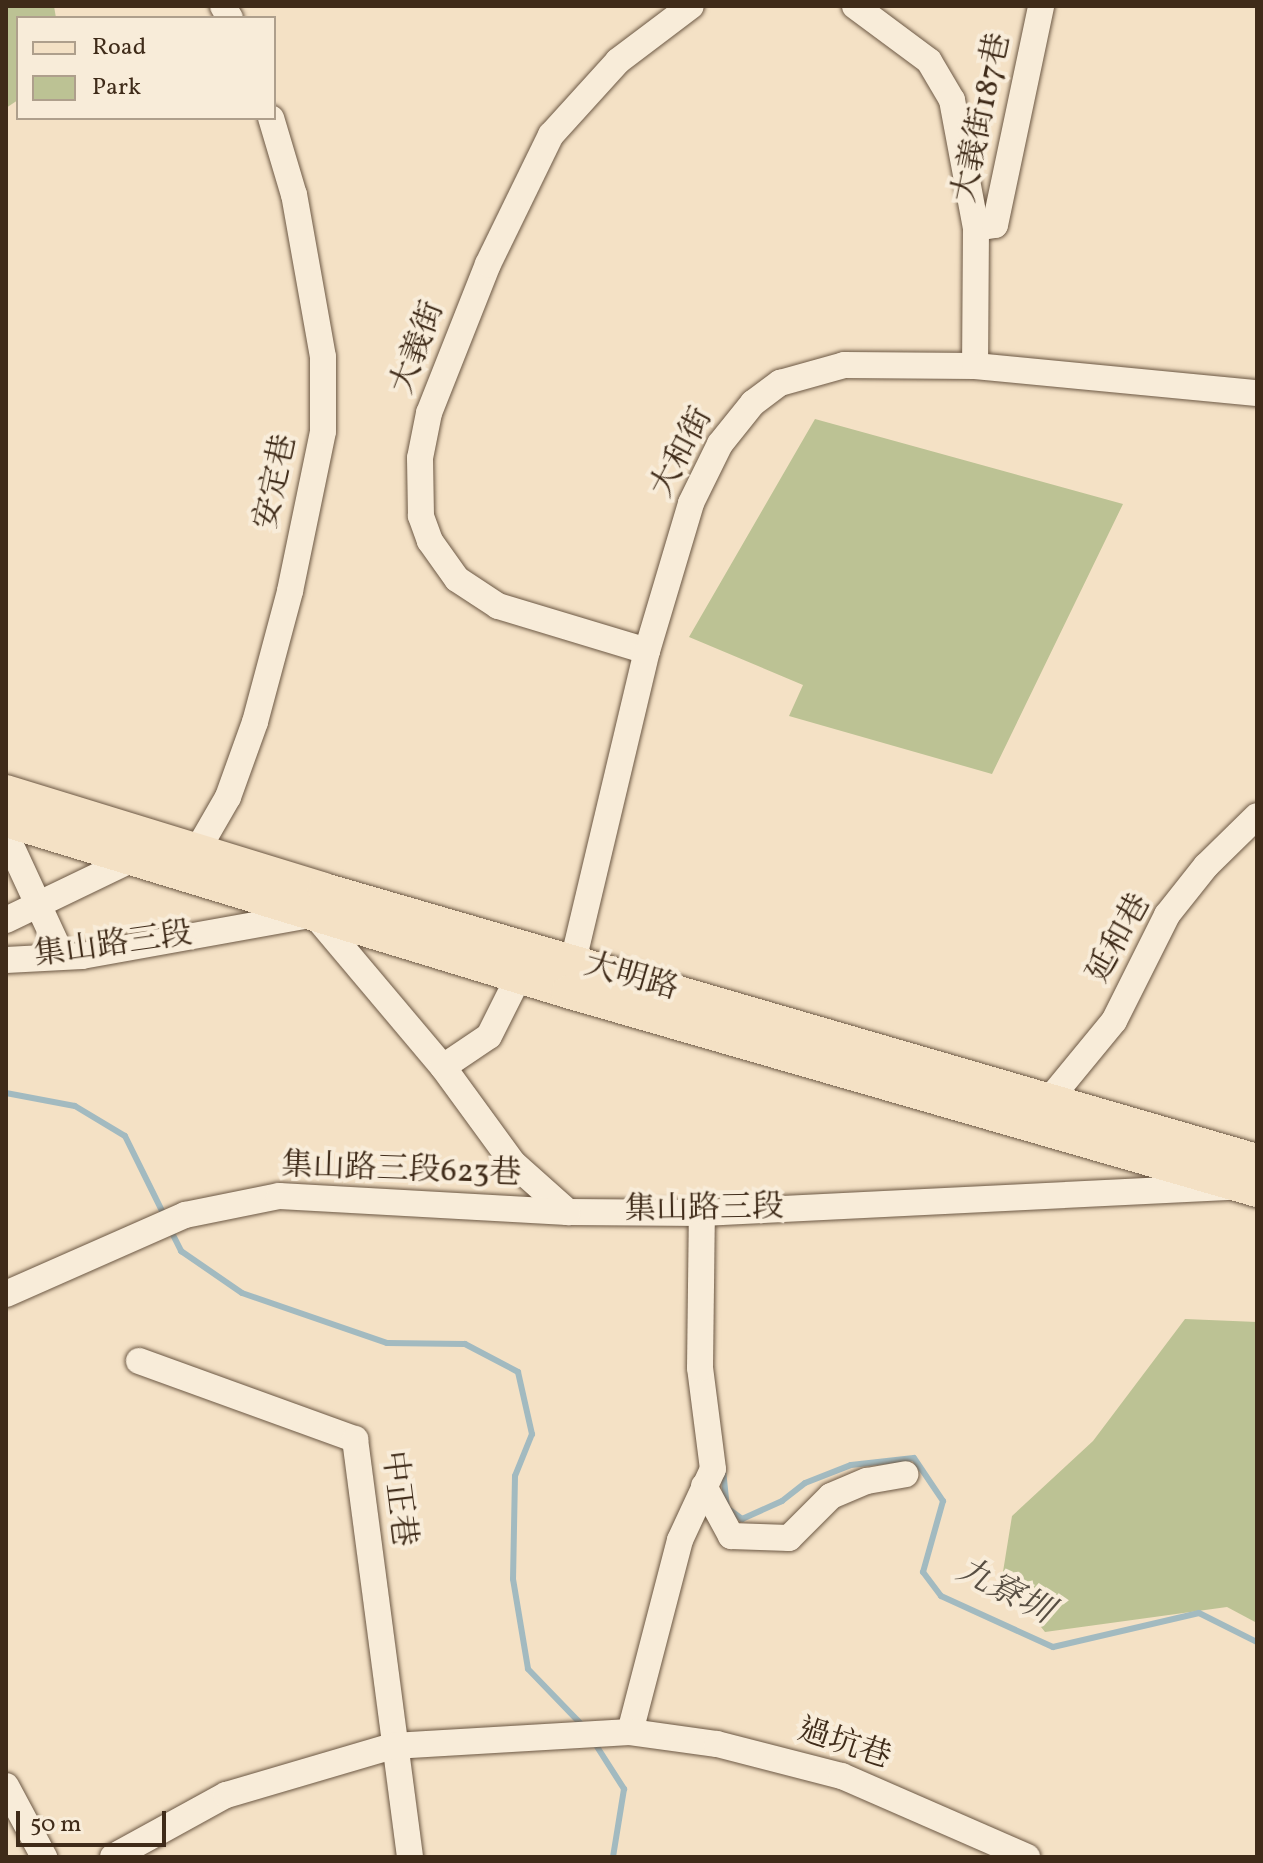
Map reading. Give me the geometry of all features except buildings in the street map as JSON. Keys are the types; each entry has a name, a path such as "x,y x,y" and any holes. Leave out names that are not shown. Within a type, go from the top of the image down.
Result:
{"main road":[{"name":"大明路","path":"6,791 198,849 319,902 519,976 569,976 1049,1100 1257,1160"},
{"name":"大明路","path":"6,821 133,859 319,902 569,976 1244,1189"}],"street":[{"name":"大義街","path":"647,651 498,606 457,579 430,541 421,516 420,458 429,413 488,264 551,135 618,61 691,6"},
{"path":"855,6 929,61 952,100 976,228 975,366"},
{"name":"大義街187巷","path":"976,228 995,225 1041,6"},
{"name":"安定巷","path":"198,849 228,797 255,722 290,591 323,431 323,357 294,195 272,120"},
{"name":"大和街","path":"569,976 647,651 691,503 720,444 753,403 780,383 827,367 975,366 1257,393"},
{"name":"延和巷","path":"1049,1100 1114,1021 1167,915 1206,866 1257,816"},
{"path":"6,835 43,905 62,956"},
{"name":"集山路三段","path":"6,920 43,905 133,859 198,849"},
{"path":"319,902 513,1163 568,1212"},
{"name":"集山路三段","path":"6,960 62,956 319,902"},
{"path":"443,1067 489,1036 519,976"},
{"path":"1244,1189 1257,1167"},
{"name":"集山路三段","path":"568,1212 702,1213 1244,1189"},
{"name":"集山路三段623巷","path":"6,1294 185,1215 279,1196 568,1212"},
{"path":"620,1732 680,1540 713,1469 700,1368 702,1213"},
{"name":"中正巷","path":"139,1361 355,1439 410,1857"},
{"path":"704,1486 731,1536 789,1538 831,1496 867,1481 905,1474"},
{"name":"過坑巷","path":"393,1746 620,1732 717,1744 842,1776 1027,1857"},
{"path":"113,1857 226,1795 393,1746"},
{"path":"6,1786 44,1857"}],"green space":[{"path":"6,6 54,6 56,16 16,16 16,101 6,108"},
{"path":"815,419 1123,504 992,774 789,716 803,685 689,637"},
{"path":"1185,1319 1257,1322 1257,1623 1227,1607 1045,1632 1002,1578 1012,1516 1093,1441"}],"waterway":[{"path":"6,1093 75,1106 125,1136 164,1215"},
{"path":"170,1229 181,1251 242,1293 387,1343 465,1344 518,1372 532,1434 515,1476 513,1579 528,1669 583,1726"},
{"name":"九寮圳","path":"723,1470 727,1508 742,1519 782,1501 805,1483 851,1465 914,1458 943,1501 923,1572 941,1596 1053,1647 1199,1613 1257,1642"},
{"path":"594,1742 624,1789 613,1857"}]}
